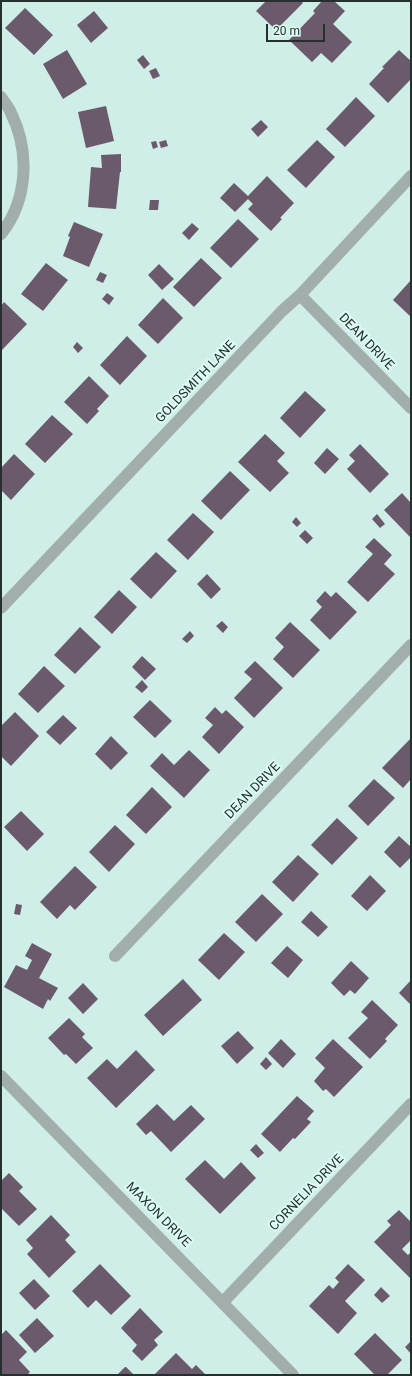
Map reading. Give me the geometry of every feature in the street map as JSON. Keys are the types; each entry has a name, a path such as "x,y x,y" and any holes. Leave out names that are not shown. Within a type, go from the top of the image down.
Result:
{"street":[{"path":"1,97 11,112 18,129 23,147 24,166 23,183 18,200 12,216 1,234"},
{"name":"GOLDSMITH LANE","path":"1,608 282,312 300,295 411,176"},
{"name":"DEAN DRIVE","path":"300,295 411,408"},
{"name":"DEAN DRIVE","path":"115,956 411,645"},
{"name":"MAXON DRIVE","path":"1,1076 293,1375"},
{"name":"CORNELIA DRIVE","path":"223,1302 411,1104"}],"building":[{"path":"266,1 301,1 303,3 276,30 256,11"},
{"path":"322,1 334,1 345,11 333,24 352,42 332,63 321,53 312,62 289,40 315,13 313,11"},
{"path":"25,8 53,35 34,55 5,28"},
{"path":"94,11 108,28 91,43 77,25"},
{"path":"67,50 87,84 63,99 43,64"},
{"path":"399,50 411,61 411,79 388,103 369,84 384,68 382,67"},
{"path":"143,55 150,64 144,69 137,60"},
{"path":"156,68 160,76 153,79 149,71"},
{"path":"356,97 375,116 345,147 326,129"},
{"path":"106,106 114,141 86,148 78,112"},
{"path":"261,120 268,127 258,137 251,129"},
{"path":"166,140 168,146 161,148 159,142"},
{"path":"317,140 335,157 306,188 287,170"},
{"path":"156,141 158,147 153,149 151,142"},
{"path":"121,154 121,172 116,209 88,207 91,167 102,168 101,155"},
{"path":"267,176 294,203 280,218 282,219 271,231 248,209 253,204 248,199 235,212 220,198 234,183 248,196"},
{"path":"150,200 159,200 158,210 149,210"},
{"path":"238,219 259,239 231,268 210,248"},
{"path":"74,222 103,234 89,267 63,256 70,237 68,236"},
{"path":"192,223 199,229 189,240 182,233"},
{"path":"201,258 222,278 194,307 173,287"},
{"path":"46,263 68,280 43,311 21,294"},
{"path":"159,264 174,279 162,290 148,275"},
{"path":"100,272 107,275 103,283 96,280"},
{"path":"411,280 411,317 393,300"},
{"path":"107,293 114,298 109,305 102,299"},
{"path":"163,298 183,318 158,344 138,325"},
{"path":"4,302 27,324 2,350 1,306"},
{"path":"127,336 147,356 120,385 100,365"},
{"path":"77,342 83,348 78,353 73,347"},
{"path":"89,376 109,396 97,409 99,411 87,424 64,402"},
{"path":"305,391 326,410 300,438 280,418"},
{"path":"52,415 73,434 45,463 25,444"},
{"path":"265,434 285,453 277,461 289,473 270,492 238,462"},
{"path":"360,444 389,474 370,493 347,469 355,461 349,455"},
{"path":"327,448 339,459 325,474 314,463"},
{"path":"14,454 35,474 11,500 1,490 1,468"},
{"path":"230,471 250,490 221,520 201,501"},
{"path":"402,493 410,502 411,501 411,538 384,510"},
{"path":"193,513 214,532 188,560 167,540"},
{"path":"377,514 385,524 380,528 372,519"},
{"path":"296,517 301,523 297,527 292,522"},
{"path":"305,530 313,538 307,544 299,536"},
{"path":"374,538 392,555 384,564 395,574 368,602 347,582 373,554 365,547"},
{"path":"156,552 177,571 151,599 130,579"},
{"path":"207,574 221,589 211,599 197,584"},
{"path":"119,590 137,607 112,634 94,617"},
{"path":"325,591 331,597 336,592 357,612 330,640 310,620 322,607 316,601"},
{"path":"222,621 228,627 223,633 216,626"},
{"path":"290,622 320,650 293,678 273,659 284,647 275,638"},
{"path":"80,627 101,647 75,674 54,655"},
{"path":"190,631 194,636 187,643 182,639"},
{"path":"142,656 156,669 145,680 132,667"},
{"path":"255,661 283,688 254,718 234,698 252,679 244,672"},
{"path":"44,666 65,686 38,713 18,694"},
{"path":"142,680 148,687 142,693 135,687"},
{"path":"150,700 172,721 155,738 133,717"},
{"path":"215,707 222,714 226,710 244,727 219,754 202,737 213,725 205,718"},
{"path":"15,712 39,736 11,766 1,756 1,726"},
{"path":"63,715 77,728 60,745 46,732"},
{"path":"111,736 128,753 111,770 95,754"},
{"path":"411,738 411,779 403,788 382,768"},
{"path":"189,750 210,770 184,798 150,766 162,753 174,765"},
{"path":"374,779 395,798 368,826 348,806"},
{"path":"152,787 172,807 146,834 126,815"},
{"path":"21,811 44,834 27,851 4,827"},
{"path":"337,818 358,838 332,865 311,845"},
{"path":"115,825 135,844 109,872 89,852"},
{"path":"399,836 411,847 411,857 400,868 384,852"},
{"path":"298,855 319,874 293,902 272,882"},
{"path":"75,866 97,887 75,910 70,905 57,919 40,902"},
{"path":"370,875 386,891 367,911 351,896"},
{"path":"262,894 283,914 256,942 235,922"},
{"path":"16,904 22,905 20,915 14,914"},
{"path":"311,911 328,927 318,937 301,922"},
{"path":"224,933 245,952 219,980 198,960"},
{"path":"32,943 52,954 39,978 58,988 50,1001 48,999 43,1009 4,987 16,965 27,970 32,960 25,956"},
{"path":"287,946 303,960 288,978 271,963"},
{"path":"351,961 369,978 355,994 350,990 344,996 331,983"},
{"path":"183,979 202,1000 163,1036 144,1015"},
{"path":"411,980 411,1005 399,993"},
{"path":"83,983 98,999 83,1014 68,998"},
{"path":"372,1000 398,1025 385,1039 387,1041 370,1059 348,1038 368,1018 361,1012"},
{"path":"69,1018 85,1034 82,1037 93,1048 76,1064 66,1054 64,1055 48,1038"},
{"path":"238,1031 254,1048 237,1064 221,1046"},
{"path":"281,1039 296,1054 283,1068 268,1053"},
{"path":"333,1039 363,1067 334,1097 326,1089 323,1091 314,1081 325,1068 315,1058"},
{"path":"136,1050 155,1070 116,1108 87,1078 107,1059 117,1069"},
{"path":"266,1057 272,1064 266,1070 260,1064"},
{"path":"297,1096 314,1111 307,1119 311,1122 280,1152 261,1134"},
{"path":"157,1104 174,1121 191,1105 205,1119 171,1152 151,1131 146,1135 136,1124"},
{"path":"256,1144 264,1153 258,1158 250,1150"},
{"path":"205,1160 224,1179 241,1162 256,1178 220,1214 185,1179"},
{"path":"9,1173 23,1187 19,1191 37,1209 19,1226 1,1208 1,1181"},
{"path":"399,1210 411,1222 411,1240 402,1249 408,1255 411,1252 411,1279 374,1242 391,1225 387,1221"},
{"path":"51,1215 70,1235 65,1240 76,1252 49,1278 27,1254 33,1248 26,1240"},
{"path":"100,1264 131,1296 111,1315 96,1300 88,1308 72,1291"},
{"path":"348,1264 365,1280 345,1301 357,1313 338,1334 309,1306 329,1285 333,1289 339,1282 335,1278"},
{"path":"34,1279 50,1296 35,1310 19,1293"},
{"path":"381,1287 390,1296 382,1303 374,1295"},
{"path":"140,1308 163,1332 154,1340 158,1345 142,1361 132,1351 137,1345 121,1328"},
{"path":"37,1318 54,1336 35,1353 19,1335"},
{"path":"6,1330 27,1352 19,1360 30,1372 27,1375 1,1375 1,1335"},
{"path":"375,1333 402,1360 387,1375 375,1375 354,1354"},
{"path":"411,1341 411,1354 405,1347"},
{"path":"176,1353 192,1369 196,1365 206,1375 156,1375 155,1374"},
{"path":"126,1367 134,1375 117,1375"}]}
